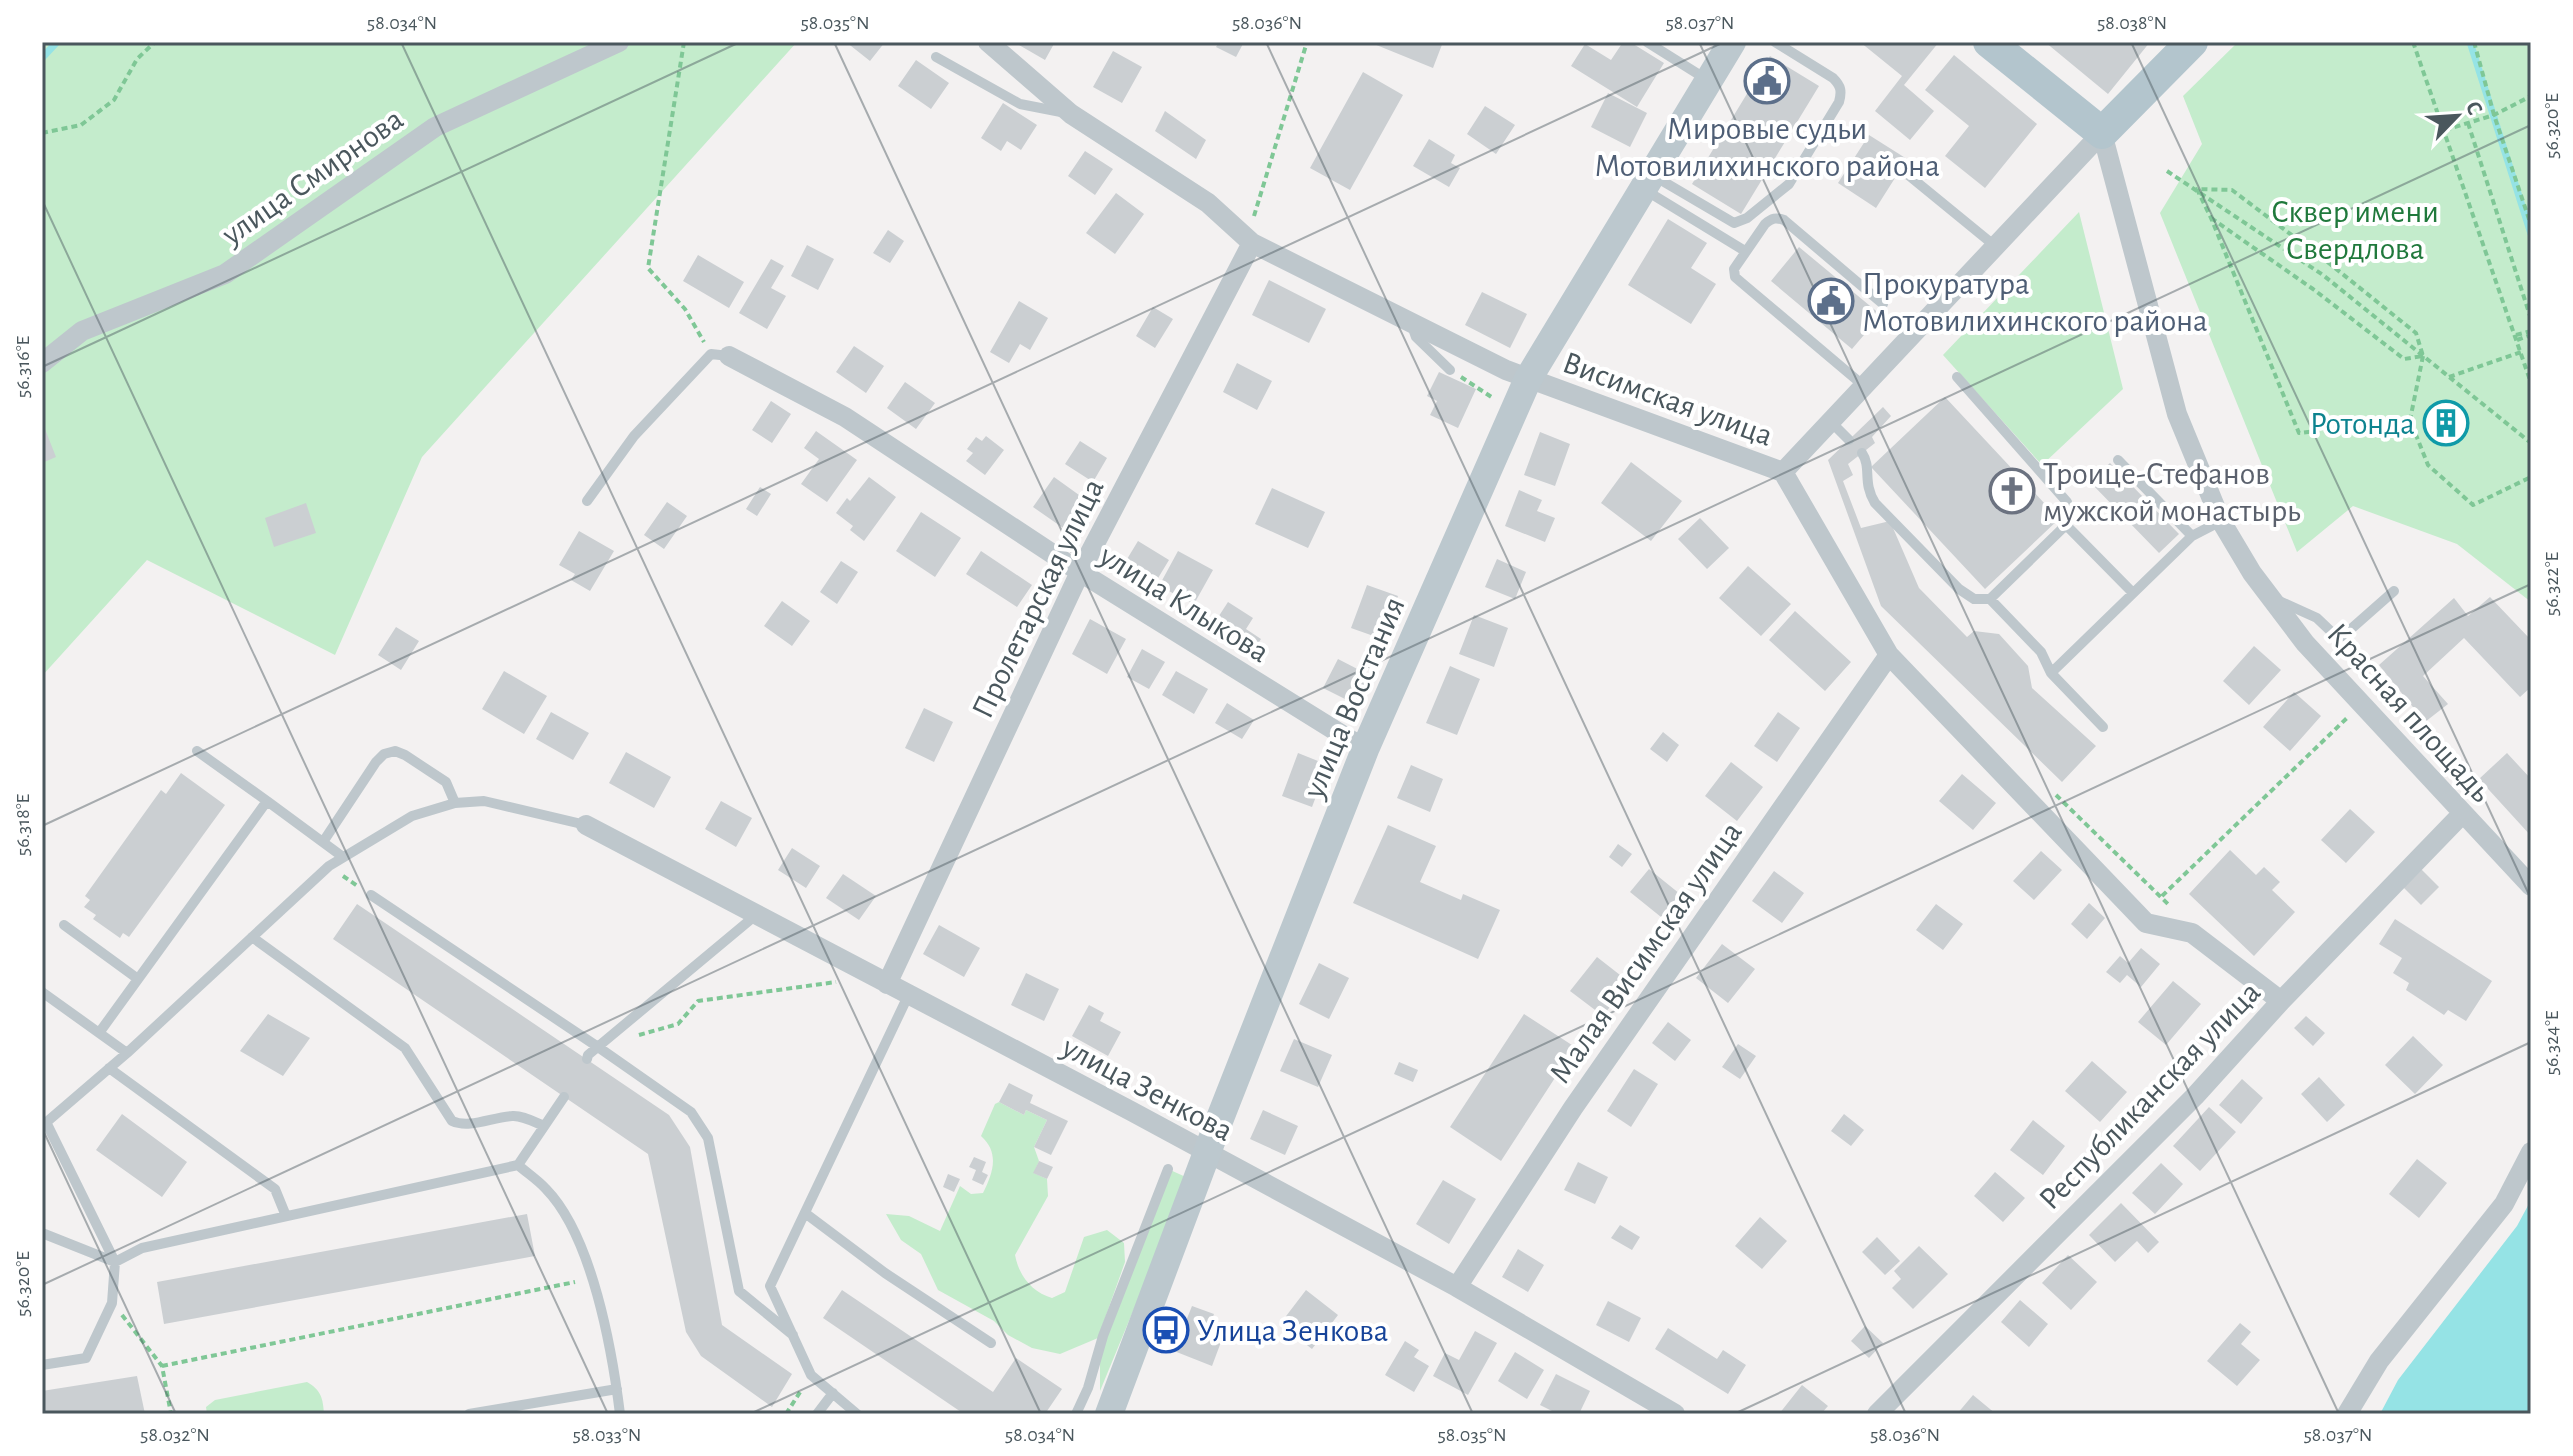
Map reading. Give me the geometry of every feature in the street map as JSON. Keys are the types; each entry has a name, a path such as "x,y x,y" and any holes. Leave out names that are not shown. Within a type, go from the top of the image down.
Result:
{"main road":[{"path":"1989,42 2102,133 2192,42"}],"street":[{"name":"улица Смирнова","path":"42,363 82,331 225,274 435,127 619,42"},
{"name":"Висимская улица","path":"988,42 1071,114 1208,203 1252,243 1506,370 1783,472 1889,655 2146,923 2192,933 2281,1001"},
{"name":"улица Восстания","path":"1109,1414 1366,747 1528,379 1732,42"},
{"path":"1783,472 2102,133"},
{"name":"Красная площадь","path":"2102,133 2177,414 2221,521 2252,573 2305,643 2531,886"},
{"name":"Пролетарская улица","path":"887,984 1080,572 1252,243"},
{"name":"улица Клыкова","path":"720,355 845,417 1080,572 1366,747"},
{"name":"Малая Висимская улица","path":"1457,1287 1573,1108 1889,655"},
{"name":"Республиканская улица","path":"1877,1414 2195,1096 2281,1001 2462,814"},
{"name":"улица Зенкова","path":"586,825 1131,1111 1457,1287 1675,1414"},
{"path":"2347,1414 2379,1361 2504,1204 2531,1152"}],"lane":[{"path":"1647,42 1709,80"},
{"path":"1647,182 1734,223 1747,218 1789,184 1842,92 1833,78 1775,42"},
{"path":"936,57 1020,104 1071,114"},
{"path":"1907,174 1995,246"},
{"path":"1647,182 1745,251"},
{"path":"1864,386 1735,277 1734,269 1765,224 1771,218 1778,217 1883,304"},
{"path":"1411,323 1416,337 1450,370"},
{"path":"587,501 634,436 720,355"},
{"path":"1862,453 1866,460 1867,486 1875,503 1966,595 1974,599 1990,599 2066,525 2067,502 1957,377"},
{"path":"1831,422 1849,440"},
{"path":"2118,460 2192,536"},
{"path":"2051,673 2192,536 2221,521"},
{"path":"2066,525 2133,593"},
{"path":"2272,598 2317,618 2337,637 2343,636 2394,591"},
{"path":"1990,599 2041,652 2051,673 2103,727"},
{"path":"197,751 343,857"},
{"path":"323,842 384,754 395,751 405,755 446,782 455,803"},
{"path":"99,1033 267,801"},
{"path":"42,1365 86,1358 112,1303 115,1262 44,1124 127,1053 329,866 412,816 455,803 484,801 586,825"},
{"path":"371,895 691,1112 708,1138 739,1291 793,1335"},
{"path":"587,1059 756,915"},
{"path":"64,925 138,979"},
{"path":"252,937 405,1048 452,1121 459,1124 515,1115 544,1126"},
{"path":"42,992 127,1053"},
{"path":"857,1414 811,1375 770,1286 908,996"},
{"path":"109,1068 275,1189 286,1216"},
{"path":"42,1233 115,1262 142,1248 518,1165 564,1097"},
{"path":"518,1165 547,1189 573,1228 593,1278 620,1414"},
{"path":"1076,1414 1168,1169"},
{"path":"805,1213 885,1273 991,1343"},
{"path":"469,1414 617,1389"},
{"path":"817,1414 833,1393"}],"path":[{"path":"42,133 81,125 114,100 137,59 155,42"},
{"path":"684,42 648,268 720,355"},
{"path":"1253,221 1307,42"},
{"path":"2413,42 2531,383"},
{"path":"2474,42 2494,115 2531,225"},
{"path":"2445,130 2494,115 2531,96"},
{"path":"2468,123 2531,319"},
{"path":"2167,171 2323,275 2531,443"},
{"path":"2197,189 2299,433 2410,420"},
{"path":"2197,189 2232,190 2416,333 2423,356 2410,420 2428,465 2473,505 2531,477"},
{"path":"2211,218 2313,289 2404,359 2423,356"},
{"path":"2516,337 2531,333"},
{"path":"2449,377 2521,352"},
{"path":"1450,370 1493,398"},
{"path":"2162,896 2362,705"},
{"path":"329,866 371,895"},
{"path":"638,1035 678,1024 698,1001 845,981"},
{"path":"162,1366 593,1278"},
{"path":"112,1303 162,1366 171,1414"},
{"path":"786,1414 811,1375"}],"green space":[{"path":"42,42 797,42 422,457 335,655 147,560 42,676"},
{"name":"Сквер имени Свердлова","path":"2238,42 2531,42 2531,602 2457,544 2353,506 2297,552 2160,213 2202,144 2183,96"},
{"path":"2079,212 2123,389 2042,465 1943,355"},
{"path":"999,1102 1024,1115 1026,1110 1047,1120 1034,1147 1039,1161 1034,1173 1047,1179 1048,1196 1015,1255 1028,1282 1038,1292 1052,1298 1065,1292 1084,1237 1107,1230 1124,1243 1125,1262 1098,1338 1060,1354 1032,1348 1008,1335 994,1321 938,1290 921,1254 901,1240 886,1214 909,1216 940,1231 960,1186 971,1194 983,1193 990,1178 993,1156 981,1136 995,1104"},
{"path":"1168,1169 1188,1178 1100,1391 1100,1353"},
{"path":"307,1382 320,1395 324,1414 207,1414 206,1407 215,1400"}],"water":[{"path":"2531,1200 2531,1414 2380,1414 2398,1380 2517,1226"}],"building":[{"path":"846,42 885,42 870,61"},
{"path":"1014,42 1055,42 1045,60"},
{"path":"1219,42 1244,42 1236,57 1216,47"},
{"path":"1369,42 1443,42 1433,68"},
{"path":"1623,42 1630,42 1664,63 1637,107 1571,66 1585,44 1611,60"},
{"path":"1860,42 1939,42 1904,85 1934,111 1910,140 1875,111 1902,76"},
{"path":"2045,42 2150,42 2108,94"},
{"path":"1113,51 1142,67 1122,103 1093,87"},
{"path":"1954,55 2037,124 1985,188 1945,156 1969,126 1925,90"},
{"path":"1770,56 1819,86 1741,214 1692,184"},
{"path":"916,60 949,83 931,109 898,86"},
{"path":"1363,72 1403,95 1350,190 1310,168"},
{"path":"1608,93 1647,113 1630,147 1591,127"},
{"path":"1003,103 1037,125 1021,150 1007,141 1001,151 981,138"},
{"path":"1485,106 1515,125 1496,154 1467,134"},
{"path":"1165,111 1206,140 1196,159 1155,131"},
{"path":"1869,135 1907,159 1876,208 1838,183"},
{"path":"1429,139 1455,155 1451,163 1460,168 1449,187 1413,166"},
{"path":"1085,151 1113,169 1095,195 1068,176"},
{"path":"1116,193 1144,214 1115,254 1086,233"},
{"path":"1668,219 1707,243 1691,268 1716,284 1691,324 1628,285"},
{"path":"888,230 904,241 890,263 873,253"},
{"path":"807,245 834,259 818,290 791,276"},
{"path":"1799,247 1881,315 1852,349 1771,281"},
{"path":"698,255 744,282 729,308 683,281"},
{"path":"771,259 784,266 771,288 786,296 767,329 739,313"},
{"path":"1269,280 1326,309 1309,343 1252,315"},
{"path":"1482,292 1527,314 1510,348 1465,325"},
{"path":"1019,301 1048,318 1030,350 1020,344 1009,363 990,352"},
{"path":"1153,307 1173,319 1155,348 1136,336"},
{"path":"854,346 884,366 866,393 836,372"},
{"path":"1237,363 1272,381 1257,410 1223,392"},
{"path":"1439,372 1476,389 1458,428 1430,415 1437,401 1427,396"},
{"path":"905,382 935,403 916,429 887,408"},
{"path":"1945,397 2059,519 1985,589 1871,467"},
{"path":"771,401 791,414 772,443 752,430"},
{"path":"1883,407 1891,416 1872,437 1875,443 1848,464 1853,475 1843,481 1861,528 1890,521 1919,588 1967,637 1974,631 1999,634 2028,666 2032,688 2096,746 2062,782 1881,606 1828,460"},
{"name":"Ротонда","path":"2446,410 2455,414 2459,423 2455,432 2446,436 2437,432 2433,423 2437,414"},
{"path":"45,429 56,457 42,463 42,430"},
{"path":"816,431 857,460 827,502 801,484 819,459 804,448"},
{"path":"1540,432 1570,444 1555,486 1524,475"},
{"path":"986,436 1004,450 985,475 966,461 973,453 967,449 976,437 982,441"},
{"path":"1080,441 1107,458 1093,482 1065,464"},
{"path":"1631,462 1682,501 1651,541 1601,503"},
{"path":"2110,463 2179,534 2159,553 2090,482"},
{"path":"869,477 896,497 864,541 850,530 853,526 836,513"},
{"path":"1054,477 1086,500 1066,530 1033,507"},
{"path":"760,487 771,494 757,516 746,509"},
{"path":"1272,488 1325,512 1308,548 1255,524"},
{"path":"1519,490 1542,500 1537,511 1555,518 1545,542 1505,526"},
{"path":"667,502 687,516 664,549 644,535"},
{"path":"306,503 316,533 274,547 265,518"},
{"path":"921,512 961,538 935,577 896,551"},
{"path":"1700,518 1729,548 1707,569 1678,539"},
{"path":"579,531 614,551 590,591 571,580 575,574 559,565"},
{"path":"1138,541 1169,560 1152,588 1121,569"},
{"path":"981,551 1032,585 1017,607 966,574"},
{"path":"1178,551 1213,570 1194,604 1159,586"},
{"path":"1497,559 1526,572 1515,599 1485,587"},
{"path":"841,561 858,572 837,604 820,592"},
{"path":"1748,566 1791,604 1761,636 1719,598"},
{"path":"1367,585 1398,596 1382,639 1351,628"},
{"path":"2490,597 2531,640 2531,687 2520,697 2464,638 2423,676 2448,704 2425,722 2379,665 2454,598 2468,616"},
{"path":"782,601 810,621 792,646 764,626"},
{"path":"1228,602 1253,618 1246,629 1261,639 1253,651 1213,625"},
{"path":"1795,611 1851,662 1825,691 1769,640"},
{"path":"1474,615 1508,628 1494,667 1459,654"},
{"path":"1090,619 1126,639 1107,674 1072,654"},
{"path":"396,627 419,641 401,670 378,655"},
{"path":"2254,646 2281,670 2249,705 2223,681"},
{"path":"1142,649 1165,662 1149,689 1127,677"},
{"path":"1338,659 1371,676 1357,705 1323,688"},
{"path":"1450,666 1480,679 1457,735 1426,723"},
{"path":"504,671 547,696 524,734 482,709"},
{"path":"1176,671 1208,689 1194,714 1162,695"},
{"path":"2294,692 2321,716 2290,751 2263,727"},
{"path":"1227,703 1254,720 1242,739 1215,723"},
{"path":"924,708 953,722 934,762 905,748"},
{"path":"551,712 589,733 573,760 536,739"},
{"path":"1778,712 1800,728 1777,762 1754,746"},
{"path":"1663,732 1679,745 1667,762 1650,749"},
{"path":"626,752 671,777 654,808 609,783"},
{"path":"1298,753 1328,765 1312,807 1282,796"},
{"path":"2507,753 2531,779 2531,836 2479,779"},
{"path":"1731,762 1763,787 1737,821 1705,796"},
{"path":"1411,765 1443,779 1430,812 1397,798"},
{"path":"181,773 225,805 129,937 123,933 120,938 93,919 96,915 84,907 90,900 85,896 161,790 166,794"},
{"path":"1962,774 1996,803 1973,830 1939,801"},
{"path":"721,801 752,818 736,847 705,829"},
{"path":"2350,809 2375,832 2346,863 2321,840"},
{"path":"1388,825 1436,846 1420,882 1461,900 1463,894 1500,910 1478,959 1353,903"},
{"path":"1618,844 1632,854 1622,867 1609,857"},
{"path":"792,848 820,866 806,888 778,870"},
{"path":"2230,850 2256,875 2264,867 2280,882 2272,890 2295,912 2254,956 2189,894"},
{"path":"2041,851 2062,870 2034,900 2013,881"},
{"path":"1649,869 1680,894 1661,917 1630,892"},
{"path":"2421,869 2439,887 2421,905 2403,887"},
{"path":"1774,871 1804,893 1782,923 1752,901"},
{"path":"843,874 876,896 859,920 826,898"},
{"path":"2089,903 2105,918 2087,939 2071,924"},
{"path":"357,904 669,1115 690,1147 722,1325 792,1374 772,1407 701,1356 686,1332 648,1154 333,939"},
{"path":"1936,904 1963,924 1943,950 1916,930"},
{"path":"2395,919 2492,981 2466,1021 2448,1010 2444,1015 2406,990 2409,983 2393,973 2402,958 2379,944"},
{"path":"939,925 980,948 964,977 923,954"},
{"path":"1722,944 1755,969 1728,1003 1696,978"},
{"path":"2141,948 2160,964 2141,987 2127,975 2120,983 2106,972 2120,956 2128,963"},
{"path":"1597,957 1629,982 1603,1016 1570,991"},
{"path":"1319,963 1349,978 1329,1019 1299,1004"},
{"path":"1026,973 1059,989 1044,1021 1011,1005"},
{"path":"2173,981 2201,1004 2166,1045 2138,1022"},
{"path":"1089,1005 1104,1013 1100,1021 1121,1032 1108,1056 1072,1036"},
{"path":"268,1014 310,1038 283,1076 240,1051"},
{"path":"1524,1014 1575,1047 1501,1161 1450,1127"},
{"path":"2306,1016 2325,1033 2313,1046 2294,1028"},
{"path":"1668,1022 1691,1040 1675,1061 1652,1043"},
{"path":"2413,1036 2443,1065 2415,1094 2385,1065"},
{"path":"1294,1039 1332,1055 1318,1087 1280,1071"},
{"path":"1738,1044 1756,1056 1740,1079 1722,1067"},
{"path":"2092,1061 2127,1092 2100,1122 2065,1091"},
{"path":"1399,1062 1418,1070 1413,1082 1394,1074"},
{"path":"1634,1069 1658,1084 1631,1127 1607,1111"},
{"path":"2319,1077 2345,1105 2327,1122 2301,1094"},
{"path":"2242,1079 2263,1098 2241,1124 2219,1105"},
{"path":"1009,1083 1033,1095 1030,1103 1068,1121 1051,1155 1034,1147 1047,1120 1026,1110 1024,1115 999,1102"},
{"path":"2209,1107 2236,1132 2200,1171 2173,1146"},
{"path":"1263,1110 1298,1126 1285,1155 1250,1139"},
{"path":"122,1114 187,1162 162,1197 96,1150"},
{"path":"1844,1114 1864,1130 1851,1146 1831,1131"},
{"path":"2033,1120 2065,1146 2043,1175 2010,1150"},
{"path":"974,1157 986,1162 982,1172 988,1175 983,1185 972,1180 976,1170 969,1167"},
{"path":"2417,1159 2447,1183 2419,1218 2389,1194"},
{"path":"1039,1161 1053,1167 1047,1179 1033,1173"},
{"path":"1578,1162 1608,1177 1595,1204 1564,1190"},
{"path":"2161,1163 2183,1184 2155,1214 2132,1193"},
{"path":"1995,1172 2025,1198 2003,1222 1974,1196"},
{"path":"948,1174 960,1179 954,1192 943,1187"},
{"path":"1443,1180 1476,1199 1449,1244 1416,1224"},
{"path":"2121,1203 2159,1242 2148,1253 2137,1241 2115,1262 2089,1235"},
{"path":"527,1214 535,1256 164,1324 157,1282"},
{"path":"1760,1217 1787,1241 1762,1269 1735,1246"},
{"path":"1620,1225 1640,1237 1632,1250 1611,1238"},
{"path":"1877,1237 1900,1261 1885,1275 1862,1252"},
{"path":"1919,1246 1948,1274 1913,1309 1892,1288 1901,1279 1894,1271"},
{"path":"1518,1249 1544,1265 1528,1292 1502,1277"},
{"path":"2068,1255 2097,1282 2071,1310 2042,1283"},
{"path":"842,1290 993,1392 1016,1358 1062,1389 1045,1414 964,1414 823,1318"},
{"path":"1306,1290 1338,1315 1312,1349 1280,1324"},
{"path":"2020,1300 2048,1324 2029,1347 2001,1322"},
{"path":"1608,1301 1641,1318 1629,1342 1596,1325"},
{"path":"1192,1306 1214,1314 1206,1335 1221,1342 1212,1366 1174,1351"},
{"path":"2240,1323 2251,1332 2241,1344 2260,1360 2237,1386 2207,1361"},
{"path":"1865,1326 1883,1343 1869,1358 1851,1341"},
{"path":"1668,1328 1717,1359 1723,1350 1746,1365 1728,1394 1655,1349"},
{"path":"1475,1331 1497,1343 1468,1395 1433,1376 1445,1353 1459,1360"},
{"path":"1405,1341 1419,1350 1414,1357 1429,1366 1414,1392 1385,1375"},
{"path":"1515,1352 1544,1370 1527,1399 1498,1381"},
{"path":"1556,1374 1590,1391 1579,1414 1558,1414 1540,1405"},
{"path":"137,1376 145,1414 42,1414 42,1391"},
{"path":"1802,1385 1828,1406 1821,1414 1779,1414"},
{"path":"1973,1395 1996,1414 1957,1414"}],"waterway":[{"path":"42,58 57,42"},
{"path":"2470,42 2531,234"}],"place":[{"name":"Мировые судьи Мотовилихинского района","path":"1767,81"},
{"name":"Прокуратура Мотовилихинского района","path":"1831,301"},
{"name":"Ротонда","path":"2446,423"},
{"name":"Троице-Стефанов мужской монастырь","path":"2012,491"},
{"name":"Улица Зенкова","path":"1166,1330"}]}
